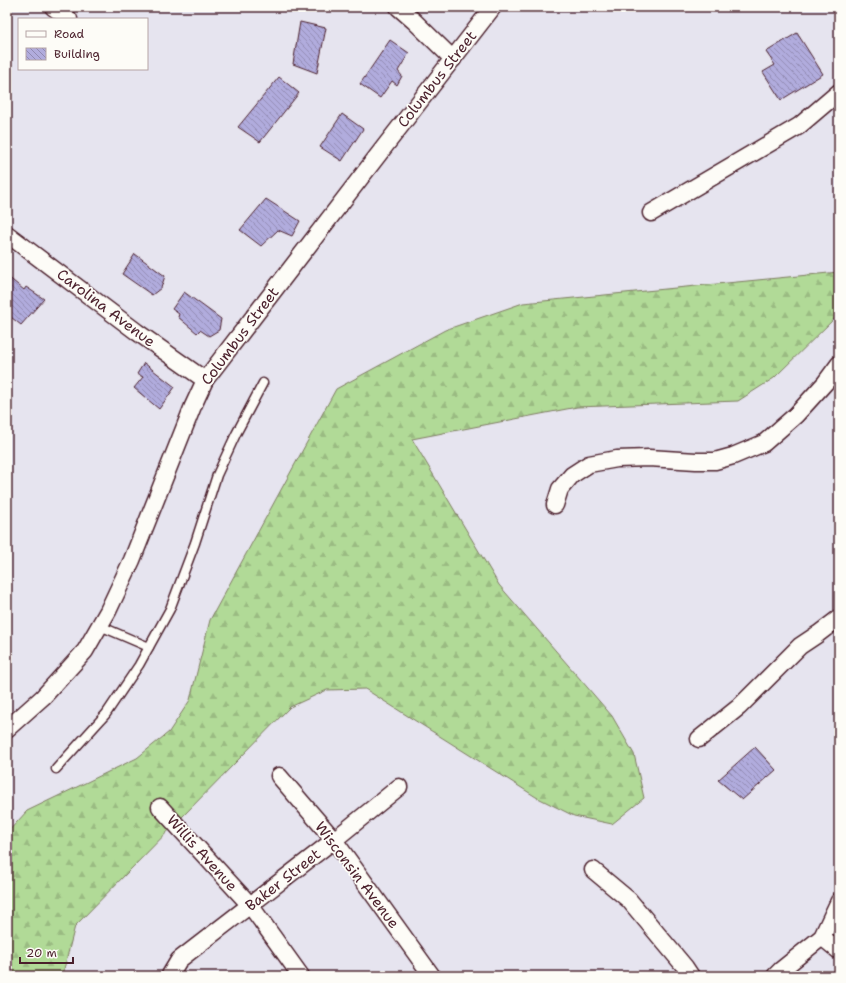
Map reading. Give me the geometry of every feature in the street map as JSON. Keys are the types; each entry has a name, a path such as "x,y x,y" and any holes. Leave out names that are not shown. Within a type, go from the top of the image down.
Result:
{"street":[{"path":"53,7 68,18"},
{"path":"398,7 453,59"},
{"name":"Columbus Street","path":"7,729 43,697 85,651 100,626 132,560 193,406 205,380 493,7"},
{"path":"651,213 798,126 839,92"},
{"name":"Carolina Avenue","path":"7,234 137,332 205,380"},
{"path":"555,505 560,489 572,476 589,464 618,459 649,458 715,461 733,456 764,443 796,415 825,383 839,364"},
{"path":"699,739 739,707 800,646 839,618"},
{"name":"Wisconsin Avenue","path":"279,776 334,840 432,976"},
{"name":"Baker Street","path":"170,975 179,960 334,840 399,787"},
{"name":"Willis Avenue","path":"160,807 250,905 301,976"},
{"path":"593,870 630,900 691,976"},
{"path":"775,976 822,937 839,901"},
{"path":"822,937 839,951"}],"lane":[{"path":"56,769 106,714 139,665 170,609 195,543 217,475 236,434 263,383"},
{"path":"100,626 149,647"}],"green space":[{"path":"839,272 838,315 774,378 738,401 577,407 412,439 499,585 612,716 634,754 644,798 612,824 574,816 536,797 365,689 327,690 290,707 75,926 64,969 60,976 7,976 7,833 27,811 137,758 169,732 190,700 210,620 336,389 445,330 523,303"}],"building":[{"path":"300,22 326,28 317,73 293,64"},
{"path":"797,33 823,74 781,100 763,72 775,65 766,52"},
{"path":"390,40 409,53 398,71 402,76 397,85 392,81 380,98 360,84"},
{"path":"279,77 299,93 260,142 238,127"},
{"path":"342,114 363,129 342,161 320,147"},
{"path":"266,199 300,221 292,236 278,230 261,246 240,230"},
{"path":"135,254 165,276 161,288 152,295 122,274"},
{"path":"7,276 24,290 26,287 44,299 21,325 7,314"},
{"path":"184,292 221,319 219,330 209,336 200,330 197,333 178,317 179,314 172,309"},
{"path":"144,363 175,387 159,409 134,388 143,377 137,374"},
{"path":"755,747 776,770 742,800 718,780"}]}
